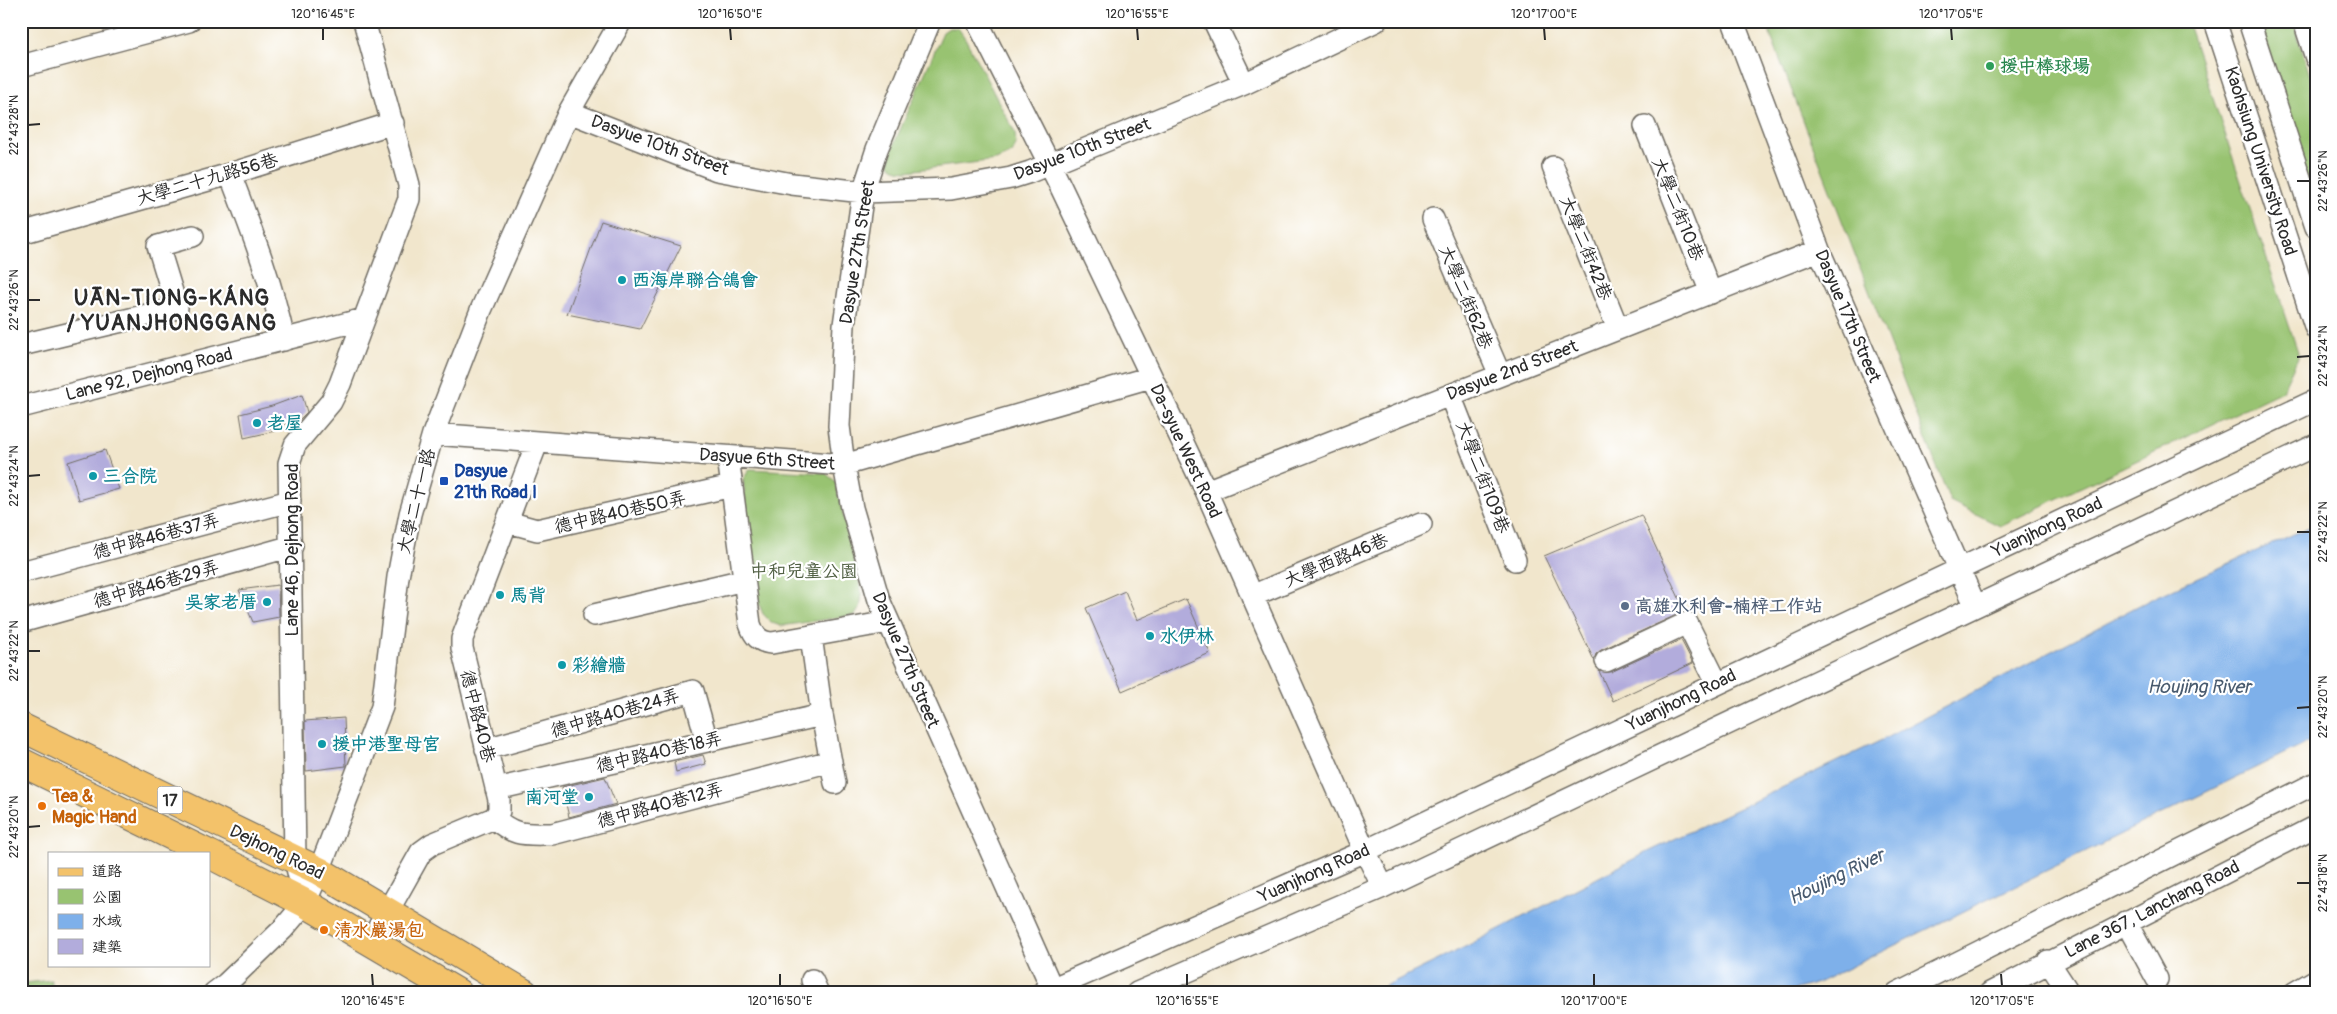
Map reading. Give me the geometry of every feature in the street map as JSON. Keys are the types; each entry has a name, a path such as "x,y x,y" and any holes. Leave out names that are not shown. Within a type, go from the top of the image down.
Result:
{"main road":[{"name":"Dejhong Road","path":"21,727 319,871 524,993"},
{"name":"Dejhong Road","path":"21,762 206,852"},
{"name":"Dejhong Road","path":"210,854 305,903 458,993"}],"street":[{"path":"21,66 189,21"},
{"name":"Lane 46, Dejhong Road","path":"305,903 295,859 292,546 289,463 295,445 331,402 340,384 409,199 410,185 364,21"},
{"name":"大學二十一路","path":"214,993 226,984 283,929 305,903 319,871 382,707 398,577 410,514 433,434 481,310 570,112 621,21"},
{"name":"Dasyue 27th Street","path":"930,21 877,149 863,192 844,325 839,426 852,508 878,600 1049,991"},
{"name":"Da-syue West Road","path":"978,21 1050,164 1206,490 1365,851 1383,887"},
{"path":"1214,21 1244,84"},
{"name":"Dasyue 10th Street","path":"570,112 717,170 792,184 863,192 951,189 1011,178 1050,164 1244,84 1376,21"},
{"name":"Dasyue 17th Street","path":"1733,21 1819,250 1975,605"},
{"name":"Kaohsiung University Road","path":"2215,21 2316,329"},
{"name":"Kaohsiung University Road","path":"2248,21 2316,227"},
{"path":"2304,21 2316,58"},
{"name":"大學二十九路56巷","path":"21,234 230,174 393,123"},
{"name":"大學二街10巷","path":"1644,126 1711,292"},
{"name":"大學二街42巷","path":"1553,167 1618,329"},
{"path":"230,174 264,263 274,295 284,340"},
{"name":"大學二街62巷","path":"1432,219 1500,375"},
{"path":"21,345 177,308 158,246 194,236"},
{"name":"Dasyue 2nd Street","path":"1206,490 1819,250"},
{"name":"Lane 92, Dejhong Road","path":"21,407 364,319"},
{"name":"Dasyue 6th Street","path":"433,434 844,465 1151,377"},
{"name":"大學二街109巷","path":"1450,395 1515,560"},
{"name":"Yuanjhong Road","path":"1049,991 1365,851 2316,400"},
{"name":"德中路40巷","path":"494,818 498,811 496,789 462,648 462,639 537,443"},
{"path":"1137,993 1383,887 2316,445"},
{"path":"728,457 750,624 753,634 762,642 772,643 888,622"},
{"name":"德中路40巷50弄","path":"508,522 537,530 732,486"},
{"name":"德中路46巷37弄","path":"21,572 290,501"},
{"name":"大學西路46巷","path":"1252,596 1421,524"},
{"name":"德中路46巷29弄","path":"21,622 292,546"},
{"path":"594,615 744,580"},
{"path":"1606,661 1687,623 1716,683"},
{"path":"811,636 822,715 835,783"},
{"name":"德中路40巷24弄","path":"486,748 693,691 707,741"},
{"name":"德中路40巷18弄","path":"496,789 822,715"},
{"name":"德中路40巷12弄","path":"494,818 506,829 517,833 552,834 831,761"},
{"path":"1897,993 2316,783"},
{"path":"371,941 421,852 432,844 494,818"},
{"name":"Lane 367, Lanchang Road","path":"1990,993 2048,961 2316,826"},
{"path":"2126,922 2156,980"},
{"path":"2048,961 2069,993"},
{"path":"2294,993 2316,980"}],"green space":[{"path":"1765,21 2187,21 2299,355 2282,391 2000,526 1950,501"},
{"path":"2256,21 2293,21 2316,95 2316,211"},
{"path":"949,28 958,28 965,38 1015,133 1016,145 1012,153 996,160 907,171 898,170 889,164 893,146 943,32"},
{"name":"中和兒童公園","path":"750,469 825,473 835,481 862,594 860,608 855,615 781,626 772,623 763,614 756,596 743,479"},
{"path":"21,977 25,983 51,980 55,993 21,993"}],"water":[{"name":"Houjing River","path":"2316,524 2316,738 1818,983 1782,993 1371,993 1467,946 1645,853 1882,740 2155,597"}],"building":[{"name":"西海岸聯合鴿會","path":"601,221 681,246 640,329 567,314"},
{"path":"302,395 307,412 299,420 274,427 275,431 244,438 240,414 272,406"},
{"name":"三合院","path":"105,450 119,489 79,500 68,462"},
{"name":"高雄水利會-楠梓工作站","path":"1641,515 1685,611 1601,650 1596,654 1594,660 1544,556"},
{"name":"吳家老厝","path":"278,585 279,617 253,622 239,590"},
{"name":"水伊林","path":"1125,591 1137,620 1186,599 1210,653 1122,691 1086,608"},
{"path":"1681,640 1693,663 1613,701 1599,671 1611,672"},
{"name":"援中港聖母宮","path":"344,718 346,766 306,771 305,721"},
{"path":"703,755 706,764 676,772 674,762"},
{"name":"南河堂","path":"605,777 616,804 569,817 562,787"}],"place":[{"name":"援中棒球場","path":"1990,66"},
{"name":"西海岸聯合鴿會","path":"622,280"},
{"name":"老屋","path":"257,423"},
{"name":"三合院","path":"93,476"},
{"name":"Dasyue 21th Road I","path":"444,481"},
{"name":"馬背","path":"500,595"},
{"name":"吳家老厝","path":"267,602"},
{"name":"高雄水利會-楠梓工作站","path":"1625,606"},
{"name":"水伊林","path":"1150,636"},
{"name":"彩繪牆","path":"562,665"},
{"name":"援中港聖母宮","path":"322,744"},
{"name":"南河堂","path":"589,797"},
{"name":"Tea & Magic Hand","path":"42,806"},
{"name":"清水巖湯包","path":"324,930"}],"district":[{"name":"UĀN-TIONG-KÁNG / YUANJHONGGANG","path":"172,310"}]}
